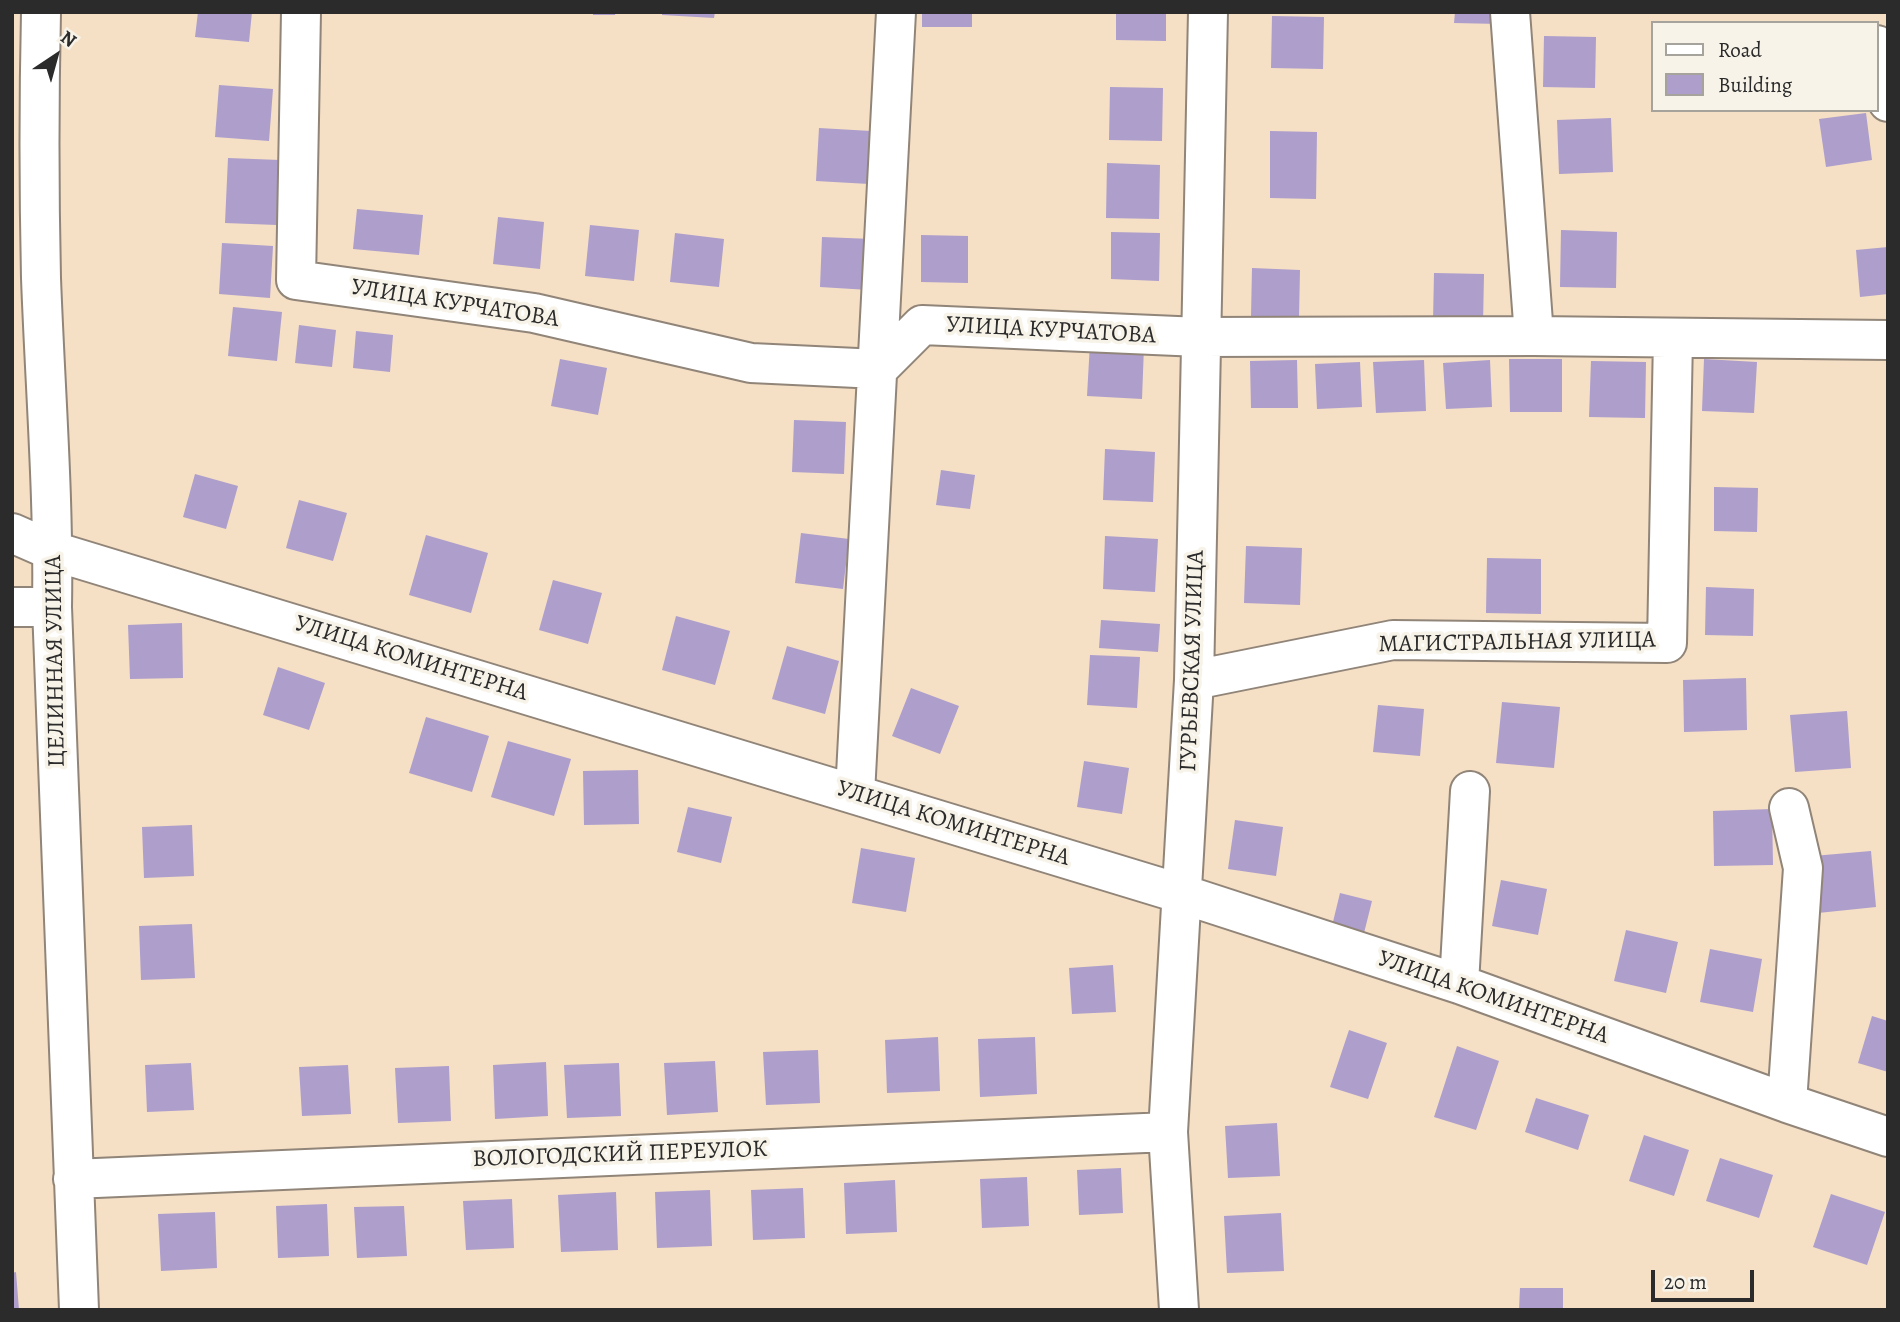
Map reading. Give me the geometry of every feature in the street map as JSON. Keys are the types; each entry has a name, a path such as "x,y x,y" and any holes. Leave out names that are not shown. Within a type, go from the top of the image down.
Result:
{"street":[{"name":"ЦЕЛИННАЯ УЛИЦА","path":"41,12 41,276 79,1310"},
{"name":"УЛИЦА КУРЧАТОВА","path":"301,12 296,281 534,313 751,363 878,369 922,325 1200,337"},
{"path":"855,794 896,12"},
{"name":"ГУРЬЕВСКАЯ УЛИЦА","path":"1179,1310 1168,1132 1194,680 1208,12"},
{"path":"1510,12 1534,336"},
{"path":"1879,55 1888,102"},
{"path":"1200,337 1534,336 1888,340"},
{"name":"МАГИСТРАЛЬНАЯ УЛИЦА","path":"1194,680 1393,640 1667,643 1673,338"},
{"name":"УЛИЦА КОМИНТЕРНА","path":"12,533 53,551 1182,894 1459,984 1888,1137"},
{"path":"12,607 52,607"},
{"path":"1459,984 1470,791"},
{"path":"1787,1103 1803,868 1789,808"},
{"name":"ВОЛОГОДСКИЙ ПЕРЕУЛОК","path":"73,1179 1168,1132"}],"building":[{"path":"198,12 252,12 249,42 195,37"},
{"path":"593,12 616,12 615,15 593,15"},
{"path":"662,12 715,12 714,18 662,15"},
{"path":"922,12 972,12 972,27 922,27"},
{"path":"1116,12 1166,12 1166,41 1116,40"},
{"path":"1455,12 1501,12 1500,24 1454,23"},
{"path":"1272,16 1324,17 1323,69 1271,68"},
{"path":"1544,36 1596,37 1595,88 1543,87"},
{"path":"219,85 273,89 269,141 215,137"},
{"path":"1110,87 1163,88 1162,141 1109,140"},
{"path":"1866,113 1872,160 1826,167 1819,119"},
{"path":"1611,118 1613,172 1559,174 1557,120"},
{"path":"819,128 871,131 869,184 816,181"},
{"path":"1270,131 1317,132 1316,199 1270,198"},
{"path":"228,158 280,160 277,225 225,223"},
{"path":"1107,163 1160,165 1159,219 1106,218"},
{"path":"357,209 423,215 419,255 353,249"},
{"path":"498,217 544,222 540,269 493,264"},
{"path":"590,225 639,230 634,281 585,276"},
{"path":"1561,230 1617,232 1616,288 1560,287"},
{"path":"1111,232 1160,233 1159,281 1111,279"},
{"path":"675,233 724,239 719,287 670,282"},
{"path":"921,235 968,236 968,283 921,282"},
{"path":"822,237 872,239 869,290 820,287"},
{"path":"222,243 273,246 270,298 219,294"},
{"path":"1888,247 1888,294 1860,297 1856,250"},
{"path":"1252,268 1300,270 1299,317 1251,316"},
{"path":"1434,273 1484,274 1483,323 1433,321"},
{"path":"233,307 282,312 277,361 228,356"},
{"path":"299,325 336,330 332,367 295,363"},
{"path":"356,331 393,335 390,372 353,368"},
{"path":"1090,343 1144,346 1142,399 1087,396"},
{"path":"560,359 607,368 598,415 551,406"},
{"path":"1509,359 1562,359 1562,412 1510,412"},
{"path":"1704,359 1757,362 1754,413 1702,411"},
{"path":"1297,360 1298,408 1251,408 1250,361"},
{"path":"1424,360 1426,411 1376,413 1373,362"},
{"path":"1490,360 1492,407 1446,409 1443,363"},
{"path":"1591,361 1646,362 1645,418 1589,417"},
{"path":"1360,362 1362,407 1317,409 1315,364"},
{"path":"794,420 846,422 844,474 792,472"},
{"path":"1105,449 1155,452 1153,502 1103,500"},
{"path":"941,470 975,475 970,509 936,505"},
{"path":"195,474 238,486 226,529 183,517"},
{"path":"1714,487 1758,488 1757,532 1714,531"},
{"path":"299,500 347,513 333,561 286,548"},
{"path":"801,533 849,539 843,589 795,583"},
{"path":"426,535 488,553 471,613 409,595"},
{"path":"1105,536 1158,539 1155,592 1103,589"},
{"path":"1246,546 1302,548 1300,605 1244,603"},
{"path":"1487,558 1541,559 1541,614 1486,613"},
{"path":"553,580 602,593 588,644 539,630"},
{"path":"1706,587 1754,589 1753,636 1705,635"},
{"path":"676,616 730,631 715,685 662,670"},
{"path":"1101,620 1160,624 1158,652 1099,648"},
{"path":"182,623 183,678 130,679 128,625"},
{"path":"787,646 839,661 825,714 772,699"},
{"path":"1090,655 1140,657 1137,708 1087,705"},
{"path":"278,667 325,683 309,730 263,715"},
{"path":"1746,678 1747,730 1684,732 1683,680"},
{"path":"911,688 959,706 940,754 892,736"},
{"path":"1502,702 1560,707 1554,768 1496,763"},
{"path":"1378,705 1424,709 1420,756 1373,752"},
{"path":"1847,711 1851,768 1795,772 1790,715"},
{"path":"426,717 489,736 472,792 409,773"},
{"path":"508,741 571,759 554,816 491,797"},
{"path":"1084,761 1129,768 1122,814 1077,807"},
{"path":"638,770 639,824 584,825 583,771"},
{"path":"688,807 732,817 721,863 677,852"},
{"path":"1772,809 1773,865 1714,866 1713,811"},
{"path":"1235,820 1283,827 1276,876 1228,869"},
{"path":"192,825 194,876 144,878 142,827"},
{"path":"861,848 915,858 906,912 852,903"},
{"path":"1871,851 1876,907 1818,913 1813,856"},
{"path":"1501,880 1547,889 1538,935 1492,926"},
{"path":"1340,893 1372,901 1364,933 1332,926"},
{"path":"192,924 195,978 141,980 139,926"},
{"path":"1626,930 1678,942 1666,993 1614,981"},
{"path":"1710,949 1762,959 1753,1012 1700,1002"},
{"path":"1113,965 1116,1012 1072,1014 1069,968"},
{"path":"1872,1016 1888,1021 1888,1072 1858,1063"},
{"path":"1349,1030 1387,1043 1368,1099 1330,1087"},
{"path":"938,1037 940,1091 887,1093 885,1040"},
{"path":"1035,1037 1037,1094 980,1097 978,1039"},
{"path":"1457,1046 1499,1061 1476,1130 1434,1117"},
{"path":"818,1050 820,1103 766,1105 763,1052"},
{"path":"715,1061 718,1112 667,1115 664,1063"},
{"path":"546,1062 548,1116 495,1119 493,1065"},
{"path":"191,1063 194,1110 147,1112 145,1065"},
{"path":"619,1063 621,1116 567,1118 564,1065"},
{"path":"348,1065 351,1114 302,1116 299,1067"},
{"path":"449,1066 451,1121 398,1123 395,1068"},
{"path":"1536,1098 1589,1115 1578,1150 1525,1132"},
{"path":"1277,1123 1280,1176 1228,1178 1225,1126"},
{"path":"1644,1135 1689,1150 1674,1196 1629,1181"},
{"path":"1720,1158 1773,1175 1759,1218 1706,1201"},
{"path":"1121,1168 1123,1213 1079,1215 1077,1170"},
{"path":"1027,1177 1029,1226 982,1228 980,1179"},
{"path":"895,1180 897,1232 846,1234 844,1183"},
{"path":"803,1188 805,1238 753,1240 751,1190"},
{"path":"710,1190 712,1246 657,1248 655,1192"},
{"path":"616,1192 618,1250 561,1252 558,1195"},
{"path":"1831,1194 1885,1212 1867,1265 1813,1247"},
{"path":"512,1199 514,1248 466,1250 463,1201"},
{"path":"327,1204 329,1256 278,1258 276,1206"},
{"path":"404,1206 407,1256 357,1258 354,1207"},
{"path":"215,1212 217,1268 161,1271 158,1214"},
{"path":"1281,1213 1284,1271 1227,1273 1224,1216"},
{"path":"16,1272 19,1310 12,1310 12,1273"},
{"path":"1520,1288 1563,1288 1563,1310 1519,1310"}]}
